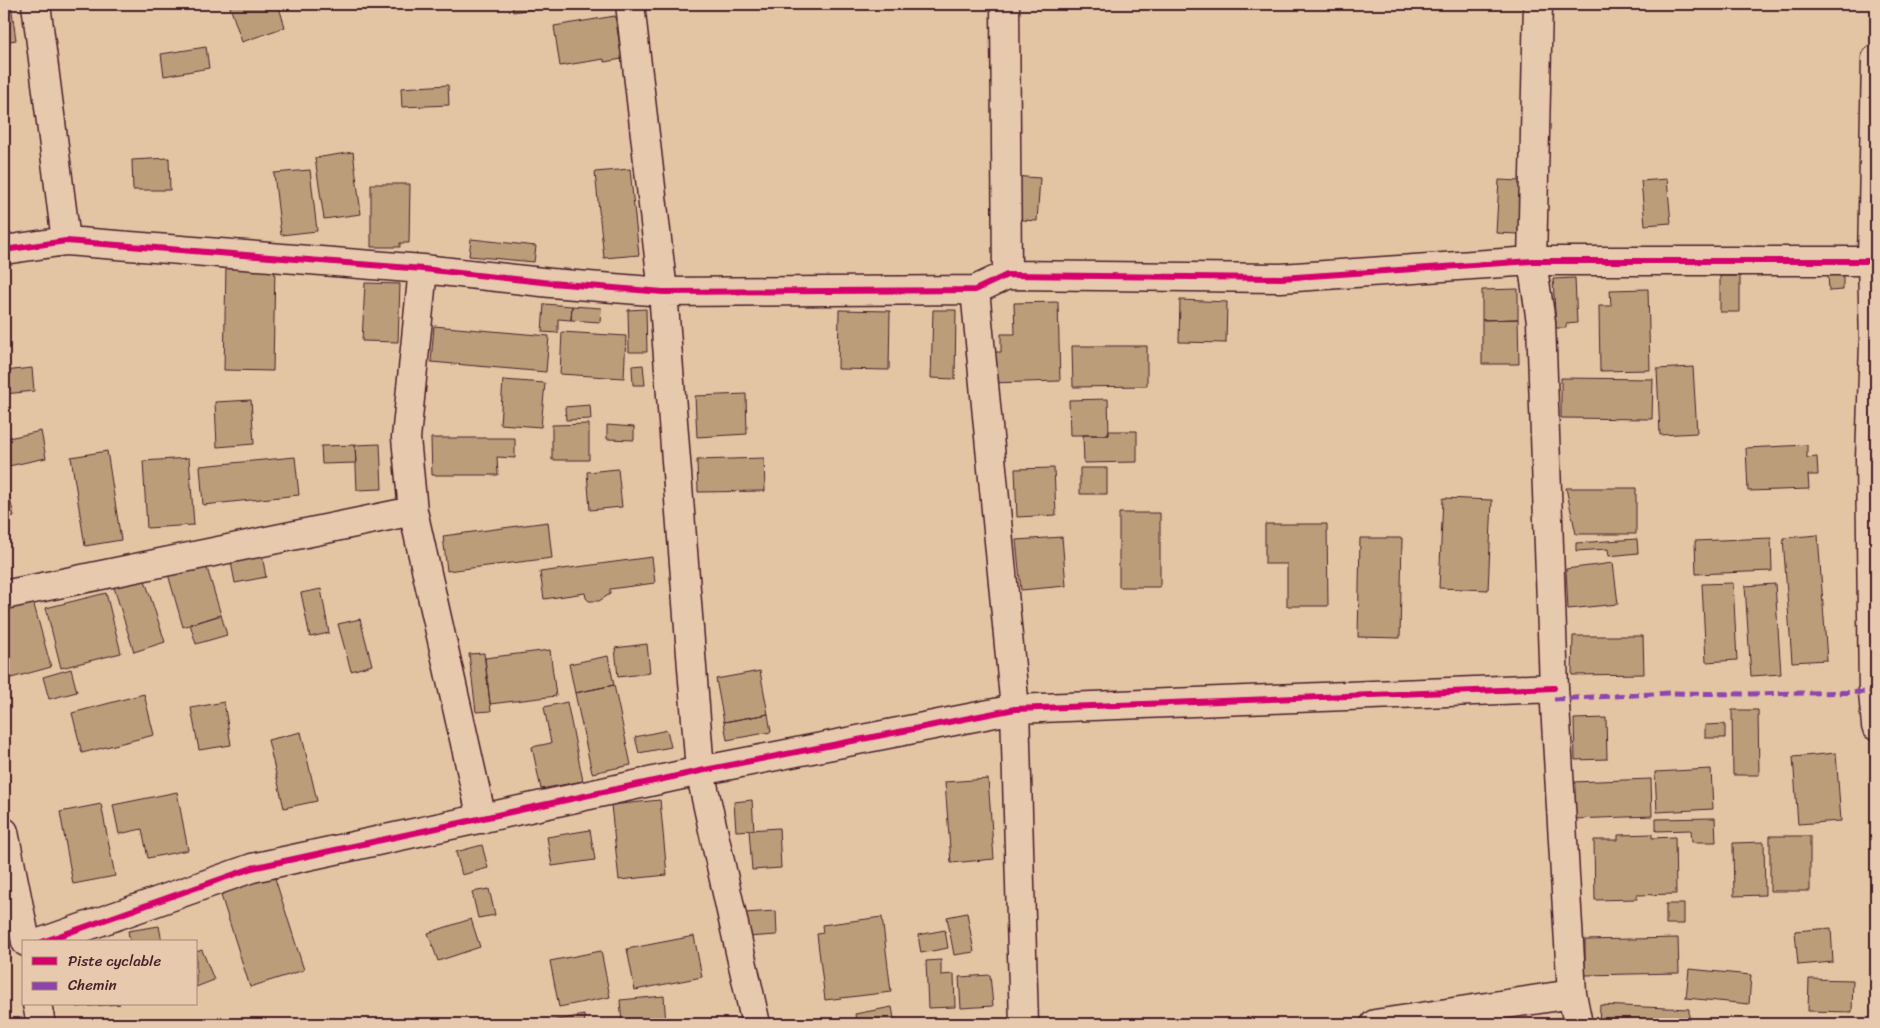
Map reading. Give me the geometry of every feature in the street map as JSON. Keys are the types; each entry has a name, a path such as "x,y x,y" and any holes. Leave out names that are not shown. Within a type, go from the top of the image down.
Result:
{"street":[{"path":"36,4 66,241"},
{"path":"630,4 663,292 700,771 756,1024"},
{"path":"1005,4 1007,275"},
{"path":"1538,4 1532,262 1541,322 1554,688 1572,994 1578,1024"},
{"path":"1876,59 1874,344 1870,458 1873,692 1876,726"},
{"path":"4,250 66,241 423,269 551,283 663,292 975,290 1007,275 1281,278 1532,262 1874,260"},
{"path":"423,269 406,438 413,511 482,819"},
{"path":"975,290 1015,709 1024,1024"},
{"path":"4,595 413,511"},
{"path":"48,940 252,868 700,771 1015,709 1554,688"},
{"path":"4,832 26,940"},
{"path":"1375,1024 1572,994"},
{"path":"37,1006 41,1024"}],"building":[{"path":"4,4 11,4 16,40 4,42"},
{"path":"229,4 278,4 285,27 242,42"},
{"path":"512,4 563,4 513,12"},
{"path":"615,16 622,59 604,62 604,59 560,66 554,26"},
{"path":"206,47 209,68 164,76 161,54"},
{"path":"448,85 449,105 402,107 401,88"},
{"path":"353,152 361,214 324,219 315,158"},
{"path":"169,158 170,190 133,190 132,160"},
{"path":"630,169 639,255 604,258 595,172"},
{"path":"310,170 317,231 281,235 274,173"},
{"path":"1012,176 1040,178 1037,221 1009,219"},
{"path":"1667,179 1671,223 1645,225 1641,181"},
{"path":"1499,180 1520,181 1518,234 1496,233"},
{"path":"371,184 410,184 409,243 400,243 400,247 371,247"},
{"path":"471,239 536,246 534,262 469,256"},
{"path":"226,265 275,266 273,371 224,370"},
{"path":"1828,274 1843,274 1843,290 1829,291"},
{"path":"1720,276 1740,276 1740,312 1720,312"},
{"path":"1575,278 1577,323 1566,324 1566,328 1556,328 1553,279"},
{"path":"365,283 400,284 398,342 362,341"},
{"path":"1518,289 1518,319 1482,320 1482,290"},
{"path":"1648,289 1650,370 1600,371 1599,306 1611,306 1610,290"},
{"path":"1180,300 1227,302 1226,343 1179,342"},
{"path":"1058,302 1060,381 990,383 990,352 1001,352 1001,334 1015,334 1014,303"},
{"path":"544,304 572,306 571,320 558,319 558,333 542,332"},
{"path":"572,306 601,308 600,322 571,320"},
{"path":"646,309 647,352 629,352 628,310"},
{"path":"839,310 890,311 889,370 838,369"},
{"path":"933,310 956,310 955,379 931,378"},
{"path":"1518,319 1519,364 1482,364 1482,320"},
{"path":"434,326 549,336 546,372 431,362"},
{"path":"562,332 626,336 624,378 560,374"},
{"path":"1072,346 1147,346 1147,386 1073,387"},
{"path":"643,365 645,385 633,385 632,366"},
{"path":"1693,367 1697,433 1660,435 1657,369"},
{"path":"32,368 34,391 4,394 4,371"},
{"path":"1561,378 1653,379 1652,419 1561,418"},
{"path":"503,380 545,383 541,427 500,424"},
{"path":"746,394 747,434 697,437 695,396"},
{"path":"1108,399 1109,435 1070,435 1069,400"},
{"path":"251,400 254,444 217,447 215,402"},
{"path":"590,405 591,419 566,420 565,407"},
{"path":"589,424 589,460 552,460 552,425"},
{"path":"607,425 634,427 634,440 607,439"},
{"path":"41,431 46,458 4,467 4,439"},
{"path":"1108,431 1137,431 1137,462 1084,463 1083,435 1109,435"},
{"path":"431,438 515,438 515,458 497,457 498,475 432,475"},
{"path":"380,444 382,489 357,490 355,445"},
{"path":"355,445 356,463 322,464 321,446"},
{"path":"1807,445 1807,458 1817,457 1818,475 1808,475 1809,489 1748,491 1746,448"},
{"path":"107,451 121,540 85,546 71,457"},
{"path":"295,457 299,495 203,505 200,466"},
{"path":"189,458 194,525 147,528 143,461"},
{"path":"764,458 765,491 698,492 697,460"},
{"path":"1054,468 1056,515 1017,517 1015,469"},
{"path":"1080,468 1107,468 1107,494 1080,494"},
{"path":"618,469 622,507 590,510 587,472"},
{"path":"4,482 6,482 14,516 4,518"},
{"path":"1566,488 1636,488 1636,534 1576,534"},
{"path":"1443,498 1492,500 1488,590 1439,588"},
{"path":"1119,513 1160,513 1160,587 1119,587"},
{"path":"548,522 552,558 447,571 443,536"},
{"path":"1265,524 1327,524 1328,606 1287,606 1287,564 1265,564"},
{"path":"1818,535 1827,660 1792,662 1783,538"},
{"path":"1062,537 1066,586 1021,590 1016,540"},
{"path":"1360,538 1402,538 1400,638 1358,637"},
{"path":"1771,538 1772,571 1696,574 1695,541"},
{"path":"1637,539 1638,553 1609,556 1608,549 1576,551 1576,543"},
{"path":"262,555 266,577 235,583 231,562"},
{"path":"652,557 655,583 610,589 610,594 599,601 589,601 585,593 544,599 540,572"},
{"path":"205,561 221,615 183,627 166,567"},
{"path":"1613,563 1618,604 1568,609 1566,569"},
{"path":"142,571 165,642 134,652 112,581"},
{"path":"1733,583 1737,660 1706,662 1702,584"},
{"path":"1775,584 1781,674 1751,676 1745,586"},
{"path":"321,589 329,633 310,637 301,593"},
{"path":"106,593 121,653 61,668 46,608"},
{"path":"31,594 51,667 4,680 4,601"},
{"path":"221,615 227,635 196,644 190,624"},
{"path":"360,619 372,665 351,671 338,624"},
{"path":"1573,636 1643,636 1644,674 1572,675"},
{"path":"647,644 650,673 618,677 615,648"},
{"path":"550,650 556,696 490,704 485,658"},
{"path":"484,653 491,711 476,712 469,654"},
{"path":"608,656 614,685 575,693 569,664"},
{"path":"71,669 77,692 49,699 43,677"},
{"path":"760,671 768,714 724,722 716,679"},
{"path":"614,685 631,765 592,773 575,693"},
{"path":"144,694 154,735 82,753 72,713"},
{"path":"224,702 231,745 199,750 191,708"},
{"path":"567,702 583,781 541,789 532,747 551,743 544,707"},
{"path":"1732,710 1758,710 1759,775 1733,775"},
{"path":"768,714 771,732 727,740 724,722"},
{"path":"1606,718 1607,759 1575,760 1574,719"},
{"path":"1725,724 1725,738 1705,738 1705,725"},
{"path":"667,730 671,747 639,753 635,737"},
{"path":"301,732 317,801 284,808 268,740"},
{"path":"1836,753 1841,821 1798,824 1793,757"},
{"path":"1711,769 1713,809 1657,812 1655,772"},
{"path":"988,779 994,859 951,863 945,782"},
{"path":"1651,779 1652,816 1575,819 1573,782"},
{"path":"177,792 188,850 148,858 142,829 119,834 113,805"},
{"path":"660,800 667,875 619,880 611,805"},
{"path":"752,800 754,830 736,831 734,802"},
{"path":"101,804 115,876 73,884 60,812"},
{"path":"1715,818 1716,842 1692,842 1691,830 1656,831 1656,819"},
{"path":"779,828 781,868 752,870 749,830"},
{"path":"590,830 595,860 552,866 547,837"},
{"path":"1652,834 1652,838 1675,837 1676,894 1637,895 1637,899 1595,900 1594,840 1618,840 1618,835"},
{"path":"1770,836 1810,836 1810,891 1770,891"},
{"path":"1764,842 1765,895 1734,896 1733,843"},
{"path":"482,845 488,868 462,875 456,852"},
{"path":"273,872 304,970 250,987 219,889"},
{"path":"489,889 495,915 478,918 472,892"},
{"path":"1666,904 1684,904 1684,924 1666,924"},
{"path":"776,911 777,935 747,937 745,913"},
{"path":"967,913 974,952 954,955 947,917"},
{"path":"882,917 891,992 825,1000 817,934 823,933 822,925"},
{"path":"471,919 480,947 438,961 428,933"},
{"path":"159,926 162,940 130,940 128,931"},
{"path":"1831,928 1833,962 1798,965 1795,931"},
{"path":"945,930 948,948 921,953 918,935"},
{"path":"694,936 702,977 635,990 627,949"},
{"path":"1678,938 1679,973 1585,975 1585,940"},
{"path":"202,950 214,980 198,986 198,951"},
{"path":"601,951 610,997 559,1007 550,961"},
{"path":"941,960 941,975 954,974 955,1007 928,1008 926,961"},
{"path":"1689,969 1751,975 1749,1004 1686,998"},
{"path":"990,975 993,1006 961,1008 959,977"},
{"path":"1809,979 1853,980 1852,1012 1808,1011"},
{"path":"664,996 666,1024 622,1024 620,1000"},
{"path":"1600,1005 1689,1009 1689,1024 1599,1024"},
{"path":"892,1007 895,1024 857,1024 855,1014"},
{"path":"584,1015 585,1024 541,1023"},
{"path":"1559,1018 1560,1024 1524,1024 1524,1021"}],"marked path":[{"path":"1554,699 1671,693 1873,692"}],"cycle path":[{"path":"4,250 66,241 423,269 551,283 663,292 975,290 1007,275 1281,278 1532,261 1876,261"},
{"path":"48,940 252,868 700,771 1015,709 1554,688"}]}
